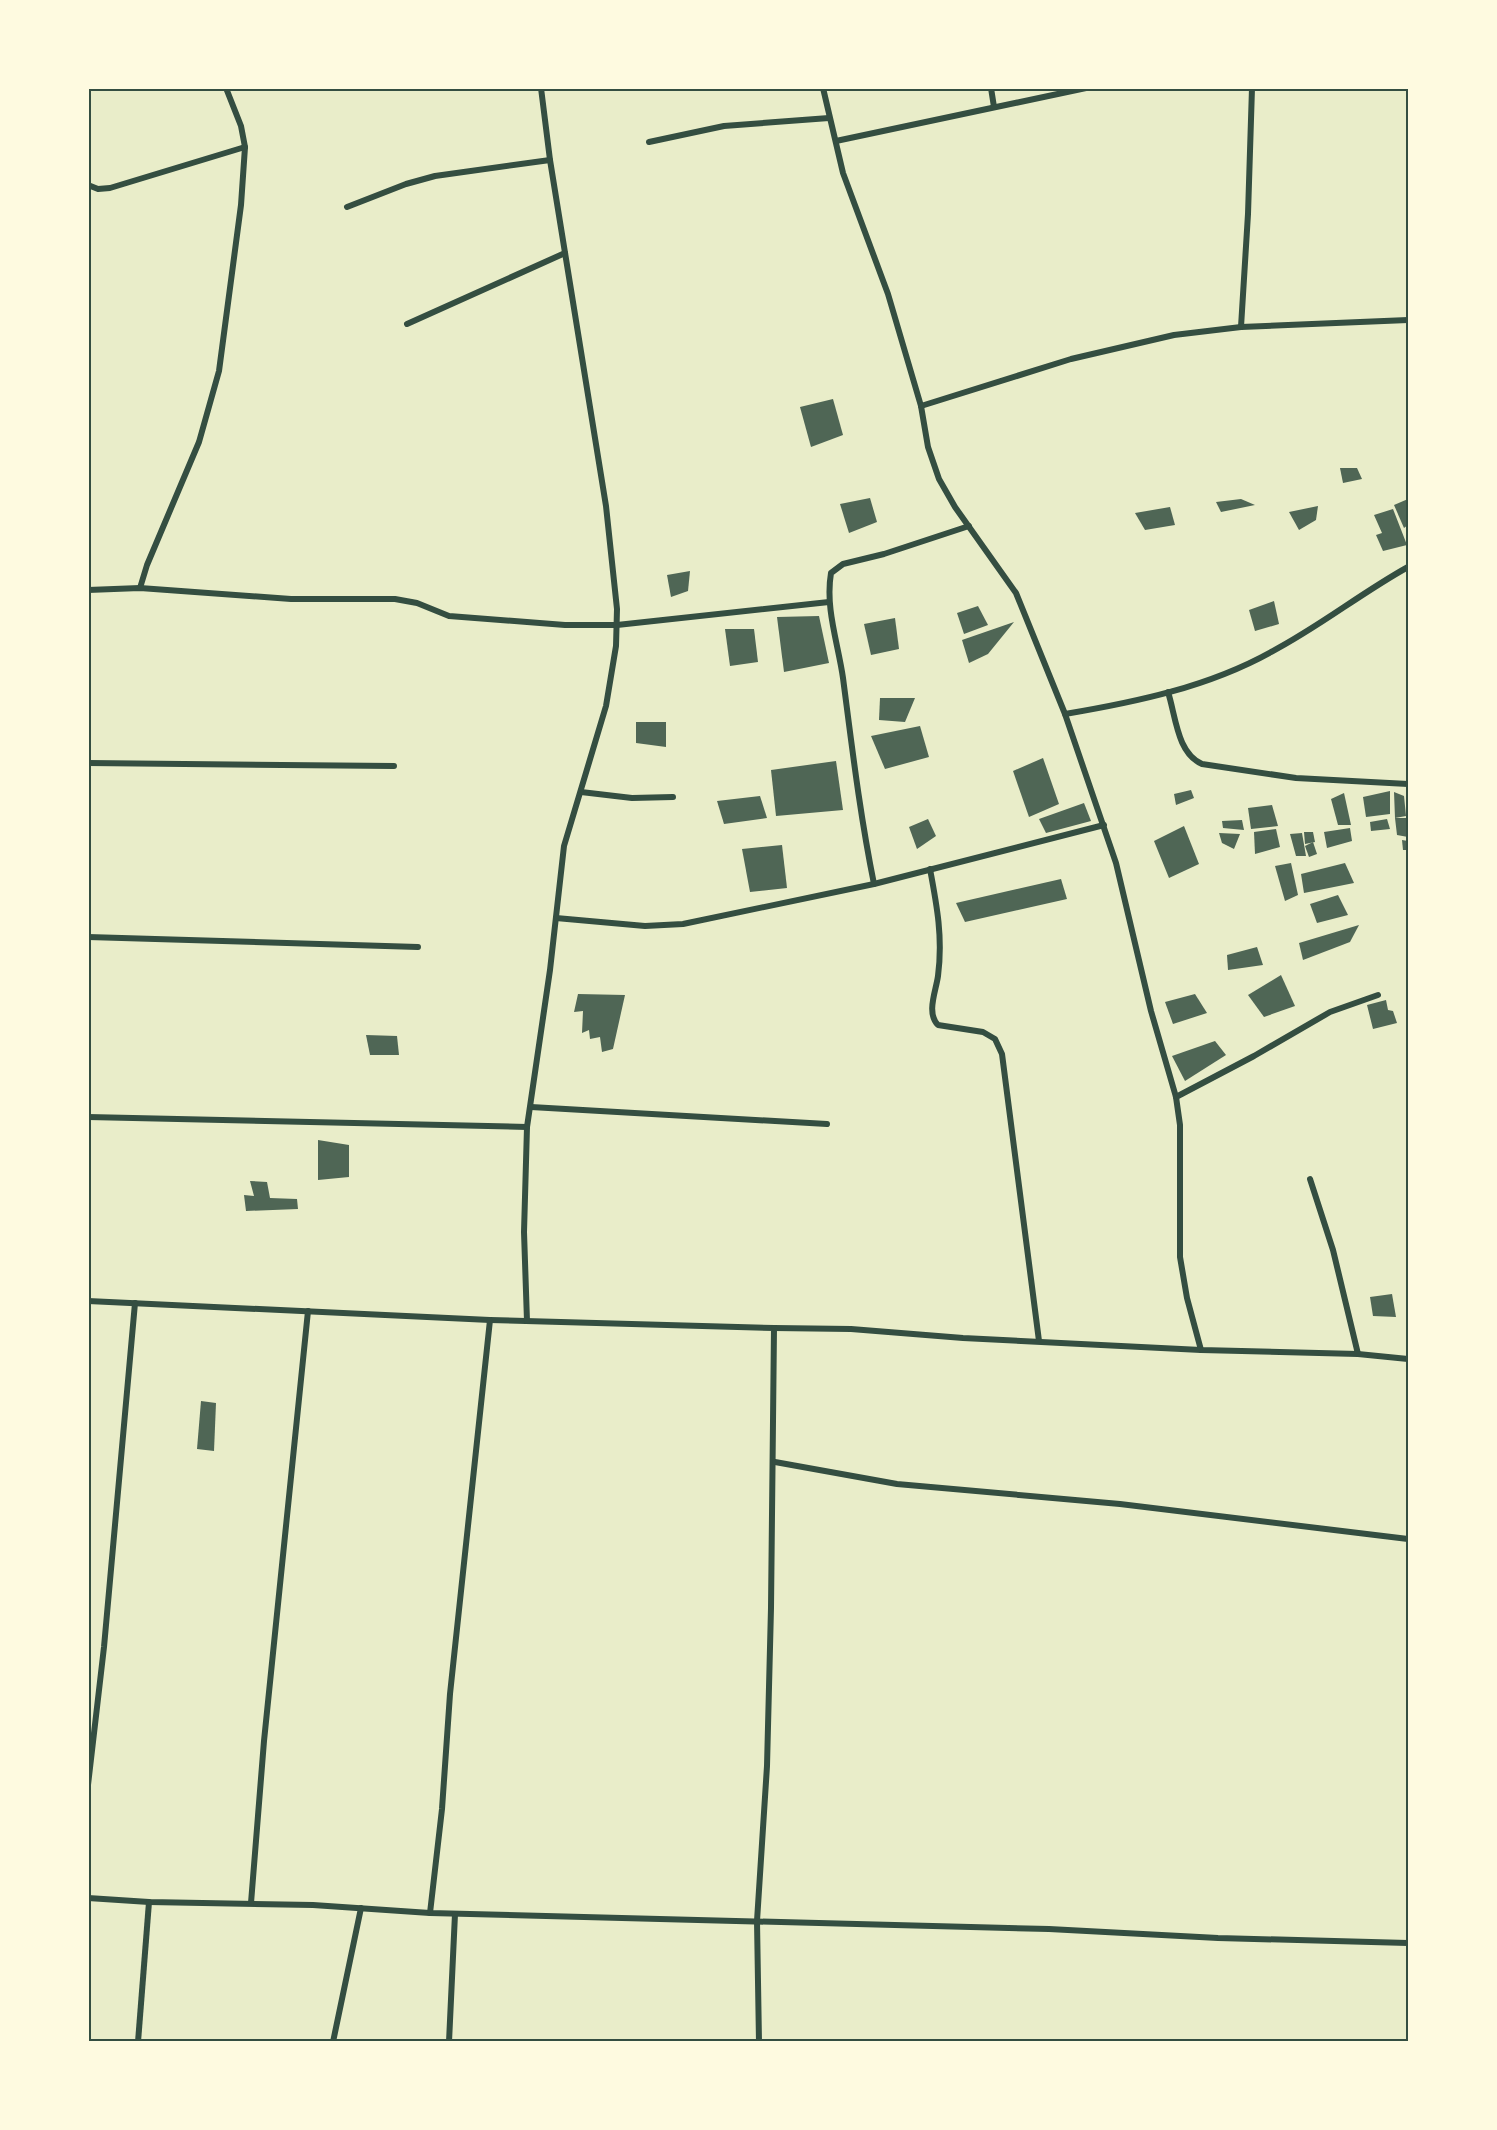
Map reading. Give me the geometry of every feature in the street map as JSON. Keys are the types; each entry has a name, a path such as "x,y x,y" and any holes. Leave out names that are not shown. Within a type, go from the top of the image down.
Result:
{"street":[{"path":"527,1321 524,1232 527,1126 564,846 606,706 617,625 615,575 608,518 550,160 541,88"},
{"path":"823,88 843,173 888,294 921,406 928,447 939,479 1016,593 1065,714 1104,825 1134,931 1165,1065 1176,1097 1180,1125 1180,1257 1187,1298 1201,1350"},
{"path":"991,88 994,107"},
{"path":"836,141 1086,88"},
{"path":"1240,327 1248,214 1252,88"},
{"path":"140,588 147,565 199,442 219,371 241,206 245,147 229,89"},
{"path":"649,142 724,126 829,118"},
{"path":"88,185 98,189 110,188 245,147"},
{"path":"347,207 406,184 435,176 550,160"},
{"path":"407,324 565,253"},
{"path":"921,406 1104,350 1174,335 1240,327 1408,320"},
{"path":"874,884 856,789 842,675 830,602 831,573 843,564 969,526"},
{"path":"1065,714 1168,692 1228,673 1271,652 1354,598 1408,567"},
{"path":"88,590 140,588 291,599 395,599 417,603 449,616 565,625 617,625 830,602"},
{"path":"1168,692 1182,744 1190,759 1202,764 1296,778 1408,784"},
{"path":"88,763 394,766"},
{"path":"581,792 632,798 673,797"},
{"path":"556,918 645,926 683,924 874,884 1104,825"},
{"path":"930,869 940,920 942,950 931,1012 938,1025 982,1032 995,1039 1002,1054 1039,1341"},
{"path":"88,937 418,947"},
{"path":"1176,1097 1330,1012 1378,994"},
{"path":"531,1107 827,1124"},
{"path":"88,1117 527,1126"},
{"path":"1310,1179 1333,1250 1358,1354"},
{"path":"88,1301 490,1320 851,1329 1201,1350 1358,1354 1408,1359"},
{"path":"88,1785 135,1303"},
{"path":"250,1903 264,1741 308,1311"},
{"path":"430,1913 442,1809 450,1694 490,1320"},
{"path":"759,2042 757,1921 767,1766 775,1462 774,1328"},
{"path":"775,1462 897,1484 1120,1504 1408,1539"},
{"path":"88,1898 149,1902 250,1903 455,1914 1049,1929 1218,1938 1408,1943"},
{"path":"137,2041 149,1902"},
{"path":"333,2042 361,1908"},
{"path":"449,2042 455,1914"}],"building":[{"path":"833,399 843,435 811,447 800,407"},
{"path":"1340,468 1357,468 1362,479 1343,483"},
{"path":"870,498 877,522 849,533 840,504"},
{"path":"1241,499 1255,505 1221,512 1216,502"},
{"path":"1408,499 1408,525 1404,528 1394,505"},
{"path":"1318,506 1316,520 1299,530 1289,512"},
{"path":"1170,507 1175,525 1145,530 1135,513"},
{"path":"1393,509 1407,545 1383,551 1376,535 1382,533 1374,515"},
{"path":"690,571 688,591 671,597 667,575"},
{"path":"1274,601 1279,624 1255,631 1249,610"},
{"path":"978,606 988,625 964,634 957,613"},
{"path":"819,616 829,663 784,672 777,617"},
{"path":"895,618 899,649 871,655 864,624"},
{"path":"1014,622 988,654 969,663 962,640"},
{"path":"725,629 754,629 758,662 730,666"},
{"path":"880,698 915,698 905,722 879,720"},
{"path":"636,722 666,722 666,747 636,743"},
{"path":"920,726 929,757 885,769 871,736"},
{"path":"1043,758 1059,804 1029,817 1013,771"},
{"path":"836,761 843,810 776,816 771,770"},
{"path":"1191,790 1194,798 1176,805 1174,794"},
{"path":"1390,791 1390,814 1366,817 1363,797"},
{"path":"1394,792 1404,796 1406,816 1395,818"},
{"path":"1344,793 1351,825 1338,825 1331,799"},
{"path":"760,796 767,818 724,824 717,801"},
{"path":"1084,803 1091,821 1046,833 1039,819"},
{"path":"1272,805 1278,826 1251,829 1248,808"},
{"path":"1395,818 1408,818 1408,837 1397,835"},
{"path":"928,819 936,836 917,849 909,827"},
{"path":"1387,819 1390,829 1371,831 1370,822"},
{"path":"1242,820 1244,830 1223,828 1222,821"},
{"path":"1184,826 1199,864 1169,878 1154,841"},
{"path":"1350,828 1352,841 1327,848 1324,832"},
{"path":"1276,829 1280,847 1255,854 1254,832"},
{"path":"1304,832 1313,832 1315,842 1305,844"},
{"path":"1219,833 1240,834 1234,849 1222,843"},
{"path":"1302,833 1306,856 1296,856 1290,834"},
{"path":"1402,840 1408,841 1408,850 1403,850"},
{"path":"1313,842 1317,854 1309,857 1305,846"},
{"path":"782,845 787,888 750,892 742,849"},
{"path":"1291,863 1298,895 1285,901 1275,866"},
{"path":"1345,863 1354,883 1304,893 1301,874"},
{"path":"1061,879 1067,899 965,922 956,903"},
{"path":"1338,895 1348,915 1317,923 1310,904"},
{"path":"1359,925 1350,942 1303,960 1299,943"},
{"path":"1257,947 1263,965 1228,970 1227,955"},
{"path":"1281,975 1295,1006 1264,1017 1248,995"},
{"path":"578,994 625,995 613,1049 602,1052 600,1037 590,1039 589,1030 582,1033 583,1011 574,1012"},
{"path":"1195,994 1207,1013 1173,1024 1165,1002"},
{"path":"1386,1000 1388,1010 1393,1011 1397,1023 1373,1029 1367,1005"},
{"path":"366,1035 397,1036 399,1055 370,1055"},
{"path":"1215,1041 1226,1055 1185,1081 1172,1056"},
{"path":"318,1140 349,1145 349,1177 318,1180"},
{"path":"250,1181 267,1182 270,1198 297,1199 298,1209 246,1211 244,1195 254,1196"},
{"path":"1392,1294 1396,1317 1373,1316 1370,1297"},
{"path":"201,1401 216,1403 214,1451 197,1449"}]}
